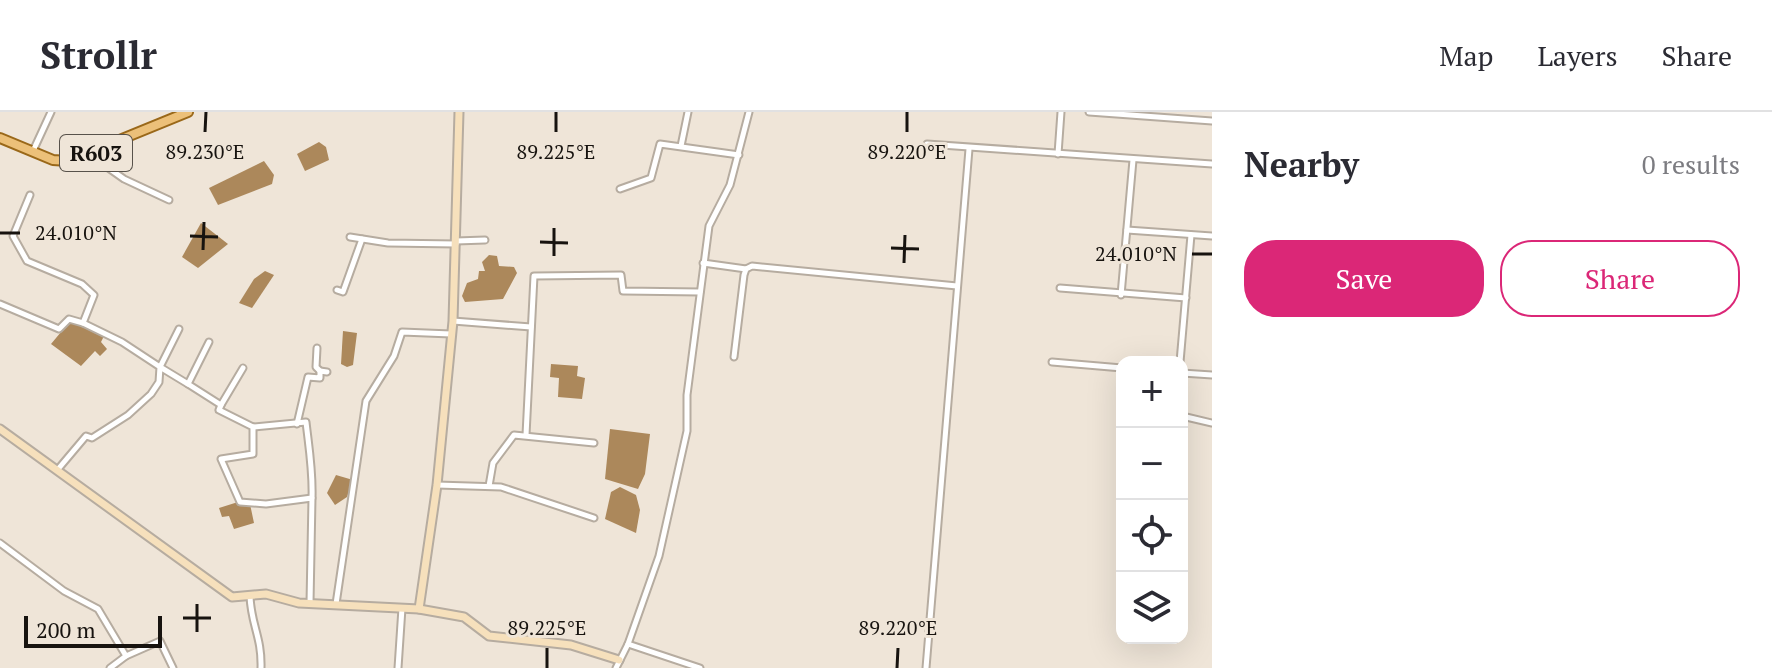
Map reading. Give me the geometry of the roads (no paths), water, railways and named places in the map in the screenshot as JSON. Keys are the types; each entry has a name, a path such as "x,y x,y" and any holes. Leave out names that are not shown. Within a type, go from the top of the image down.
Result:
{"main road":[{"name":"R603","path":"0,138 53,160 68,161 90,155 188,112"}],"street":[{"path":"33,152 51,112"},
{"path":"419,609 437,485 453,321 459,112"},
{"path":"681,146 688,112"},
{"path":"0,429 59,468 232,597 266,594 310,603 419,609 464,617 489,636 571,645 618,664 659,556 687,431 687,395 709,226 725,197 749,112"},
{"path":"1058,154 1061,112"},
{"path":"1089,112 1212,121"},
{"path":"620,189 651,178 660,144 739,155"},
{"path":"927,144 1212,164"},
{"path":"926,668 969,149"},
{"path":"90,155 124,179 169,200"},
{"path":"1121,295 1133,160"},
{"path":"30,195 14,231 14,241 27,261 94,292 83,323"},
{"path":"1127,230 1212,236"},
{"path":"1181,356 1191,235"},
{"path":"350,237 412,245 485,240"},
{"path":"337,290 343,292 362,239"},
{"path":"703,263 746,269 761,265 957,286"},
{"path":"734,357 746,269"},
{"path":"526,435 536,275 621,275 623,291 700,292"},
{"path":"1060,288 1186,298"},
{"path":"0,304 59,329 69,319 83,323 122,342 221,405"},
{"path":"453,321 531,327"},
{"path":"59,468 86,436 94,437 138,407 157,388 160,367 179,329"},
{"path":"336,604 366,401 394,356 402,332 451,334"},
{"path":"188,384 209,342"},
{"path":"297,424 308,377 320,378 323,372 316,367 317,348"},
{"path":"1052,362 1116,367"},
{"path":"243,368 219,410 253,427 307,425 307,446 313,457 310,603"},
{"path":"1188,373 1212,375"},
{"path":"1188,417 1212,423"},
{"path":"253,427 253,454 221,459 240,502 266,504 312,498"},
{"path":"489,486 493,463 511,437 526,435 594,443"},
{"path":"437,485 489,486 532,495 594,518"},
{"path":"0,543 64,591 98,609 126,656"},
{"path":"250,596 251,620 262,639 261,668"},
{"path":"398,668 402,608"},
{"path":"110,668 126,656 160,641 173,668"},
{"path":"628,644 700,668"}]}
